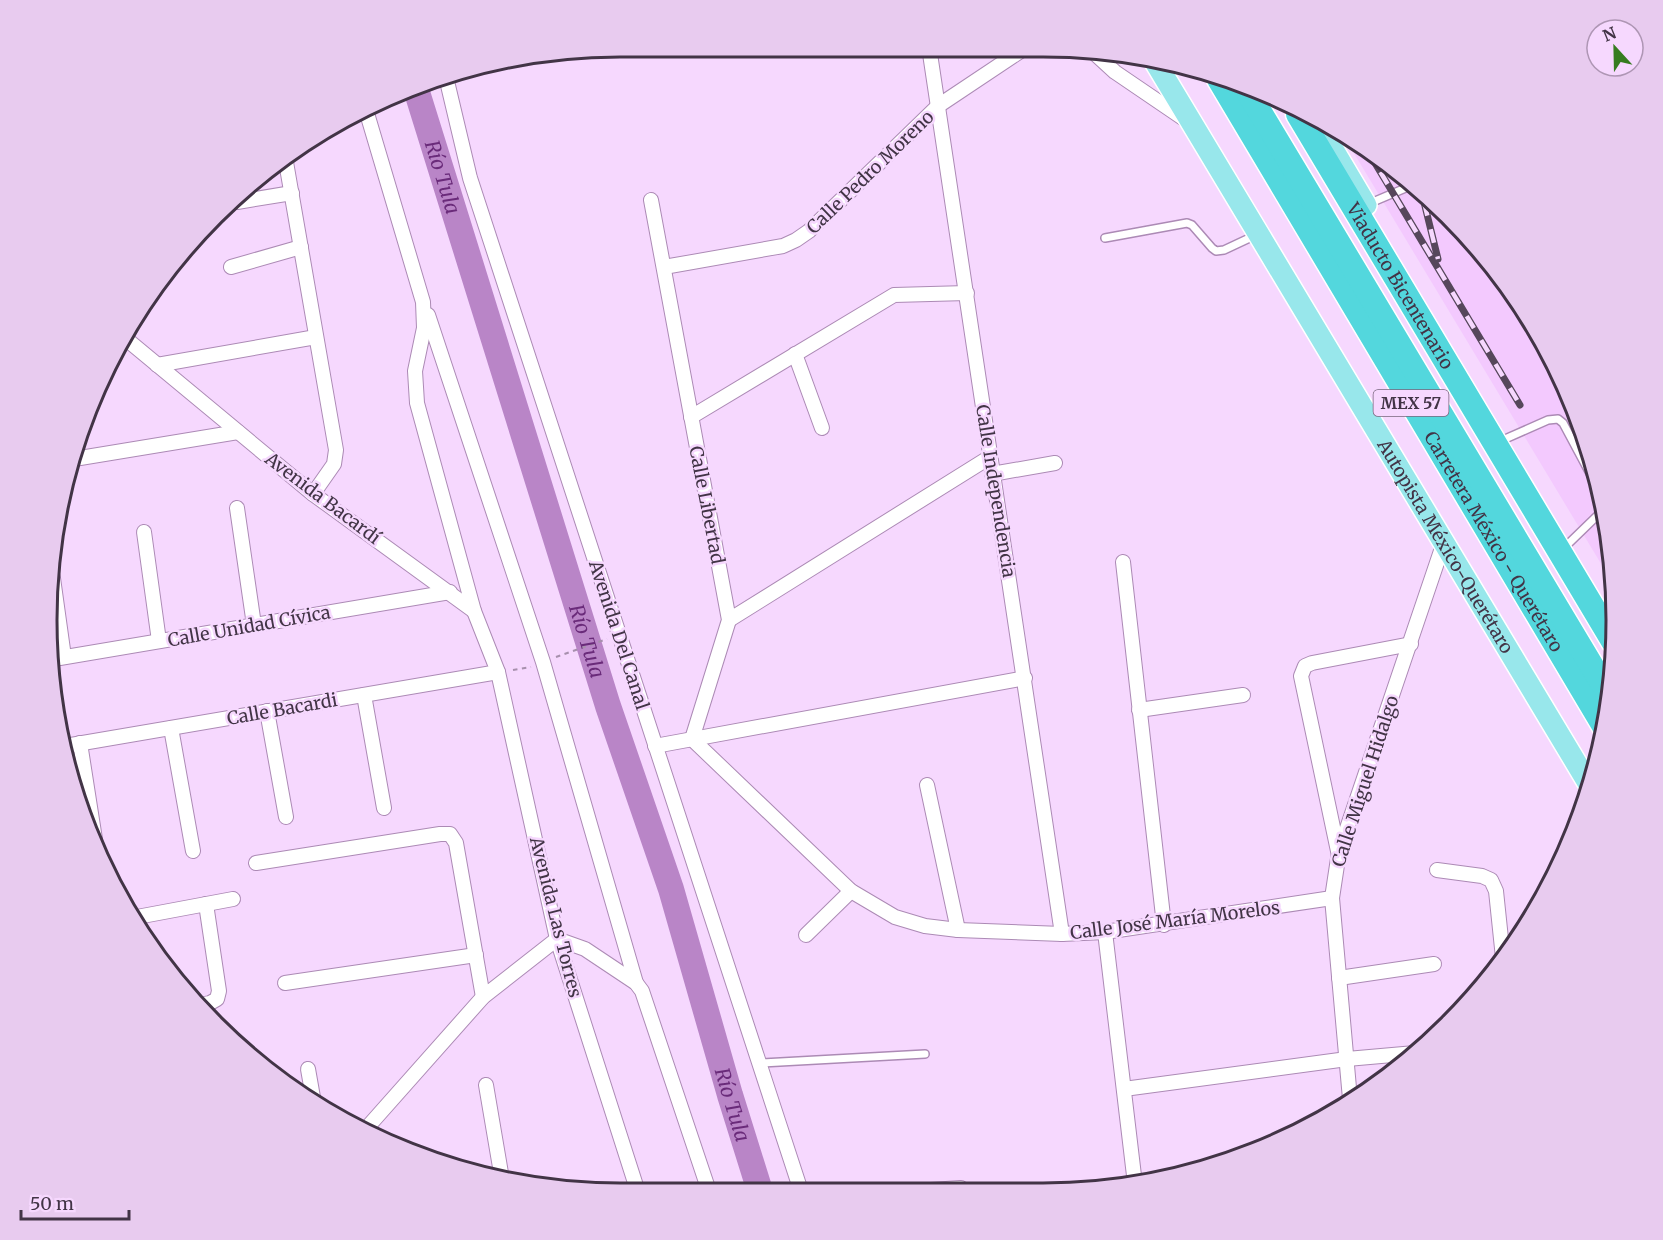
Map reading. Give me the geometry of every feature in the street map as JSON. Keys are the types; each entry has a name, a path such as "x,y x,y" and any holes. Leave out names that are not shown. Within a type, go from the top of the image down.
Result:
{"highway":[{"name":"Carretera México - Querétaro","path":"1224,87 1597,715"},
{"name":"Carretera México - Querétaro","path":"1251,97 1602,683"},
{"name":"Viaducto Bicentenario","path":"1306,122 1606,629"},
{"path":"1572,673 1595,731"}],"main road":[{"name":"Autopista México-Querétaro","path":"1159,69 1584,776"},
{"path":"1307,123 1366,205 1606,609"}],"street":[{"name":"Calle Independencia","path":"931,57 1062,934"},
{"name":"Calle Pedro Moreno","path":"664,267 783,246 796,240 809,231 938,106 1011,57"},
{"path":"1102,60 1115,72 1191,125"},
{"name":"Avenida Del Canal","path":"448,84 470,178 798,1183"},
{"path":"368,117 423,302 543,662 636,983 647,1003 706,1183"},
{"path":"287,166 336,450 334,464 313,494"},
{"path":"245,201 292,193"},
{"name":"Calle Libertad","path":"651,200 729,620 692,739"},
{"path":"231,267 301,248"},
{"path":"691,417 894,295 967,292"},
{"path":"423,302 424,328 415,371 417,403 474,611 498,672"},
{"path":"157,365 316,337"},
{"name":"Avenida Bacardí","path":"130,342 313,494 474,611"},
{"path":"795,354 822,428"},
{"path":"81,458 238,432"},
{"path":"729,620 990,458"},
{"path":"992,474 1055,463"},
{"path":"237,508 254,625"},
{"path":"144,531 159,641"},
{"name":"Calle Miguel Hidalgo","path":"1349,1092 1332,898 1339,852 1444,542"},
{"path":"1123,562 1164,925"},
{"name":"Calle Unidad Cívica","path":"58,658 450,592"},
{"path":"57,609 64,657"},
{"path":"1339,852 1302,676 1305,666 1411,644"},
{"name":"Calle Bacardi","path":"71,745 498,672"},
{"name":"Avenida Las Torres","path":"498,672 557,939 635,1183"},
{"path":"655,746 1025,678"},
{"path":"364,695 384,808"},
{"path":"1139,710 1243,695"},
{"path":"267,711 286,817"},
{"path":"171,728 193,851"},
{"name":"Calle José María Morelos","path":"692,739 851,891 895,917 926,926 958,930 1062,934 1105,932 1164,925 1332,898"},
{"path":"80,743 90,810"},
{"path":"927,785 958,930"},
{"path":"256,863 450,834 456,843 483,998"},
{"path":"1437,870 1482,876 1491,880 1496,891 1502,946"},
{"path":"806,935 851,891"},
{"path":"141,916 233,898"},
{"path":"206,904 219,991 217,999 208,1003"},
{"path":"1105,932 1135,1175"},
{"path":"369,1124 483,998 557,939 585,949 636,983"},
{"path":"285,983 476,955"},
{"path":"1339,978 1434,964"},
{"path":"1124,1089 1347,1059 1401,1054"},
{"path":"308,1069 312,1091"},
{"path":"486,1085 500,1170"},
{"path":"375,1117 377,1128"}],"lane":[{"path":"1366,205 1404,189"},
{"path":"1105,238 1187,223 1192,225 1216,251 1224,250 1258,234"},
{"path":"1505,439 1548,420 1558,419 1563,423 1582,459"},
{"path":"1568,544 1596,517"},
{"path":"760,1063 925,1054"}],"path":[{"path":"543,662 612,637"},
{"path":"498,672 529,668"}],"shaded area":[{"path":"1351,149 1386,173 1441,222 1490,277 1531,339 1548,371 1576,439 1595,510 1603,568"}],"waterway":[{"name":"Río Tula","path":"418,95 608,706 671,889 758,1183"}],"railway":[{"path":"1377,167 1520,405"},
{"path":"1425,208 1438,259"}]}
